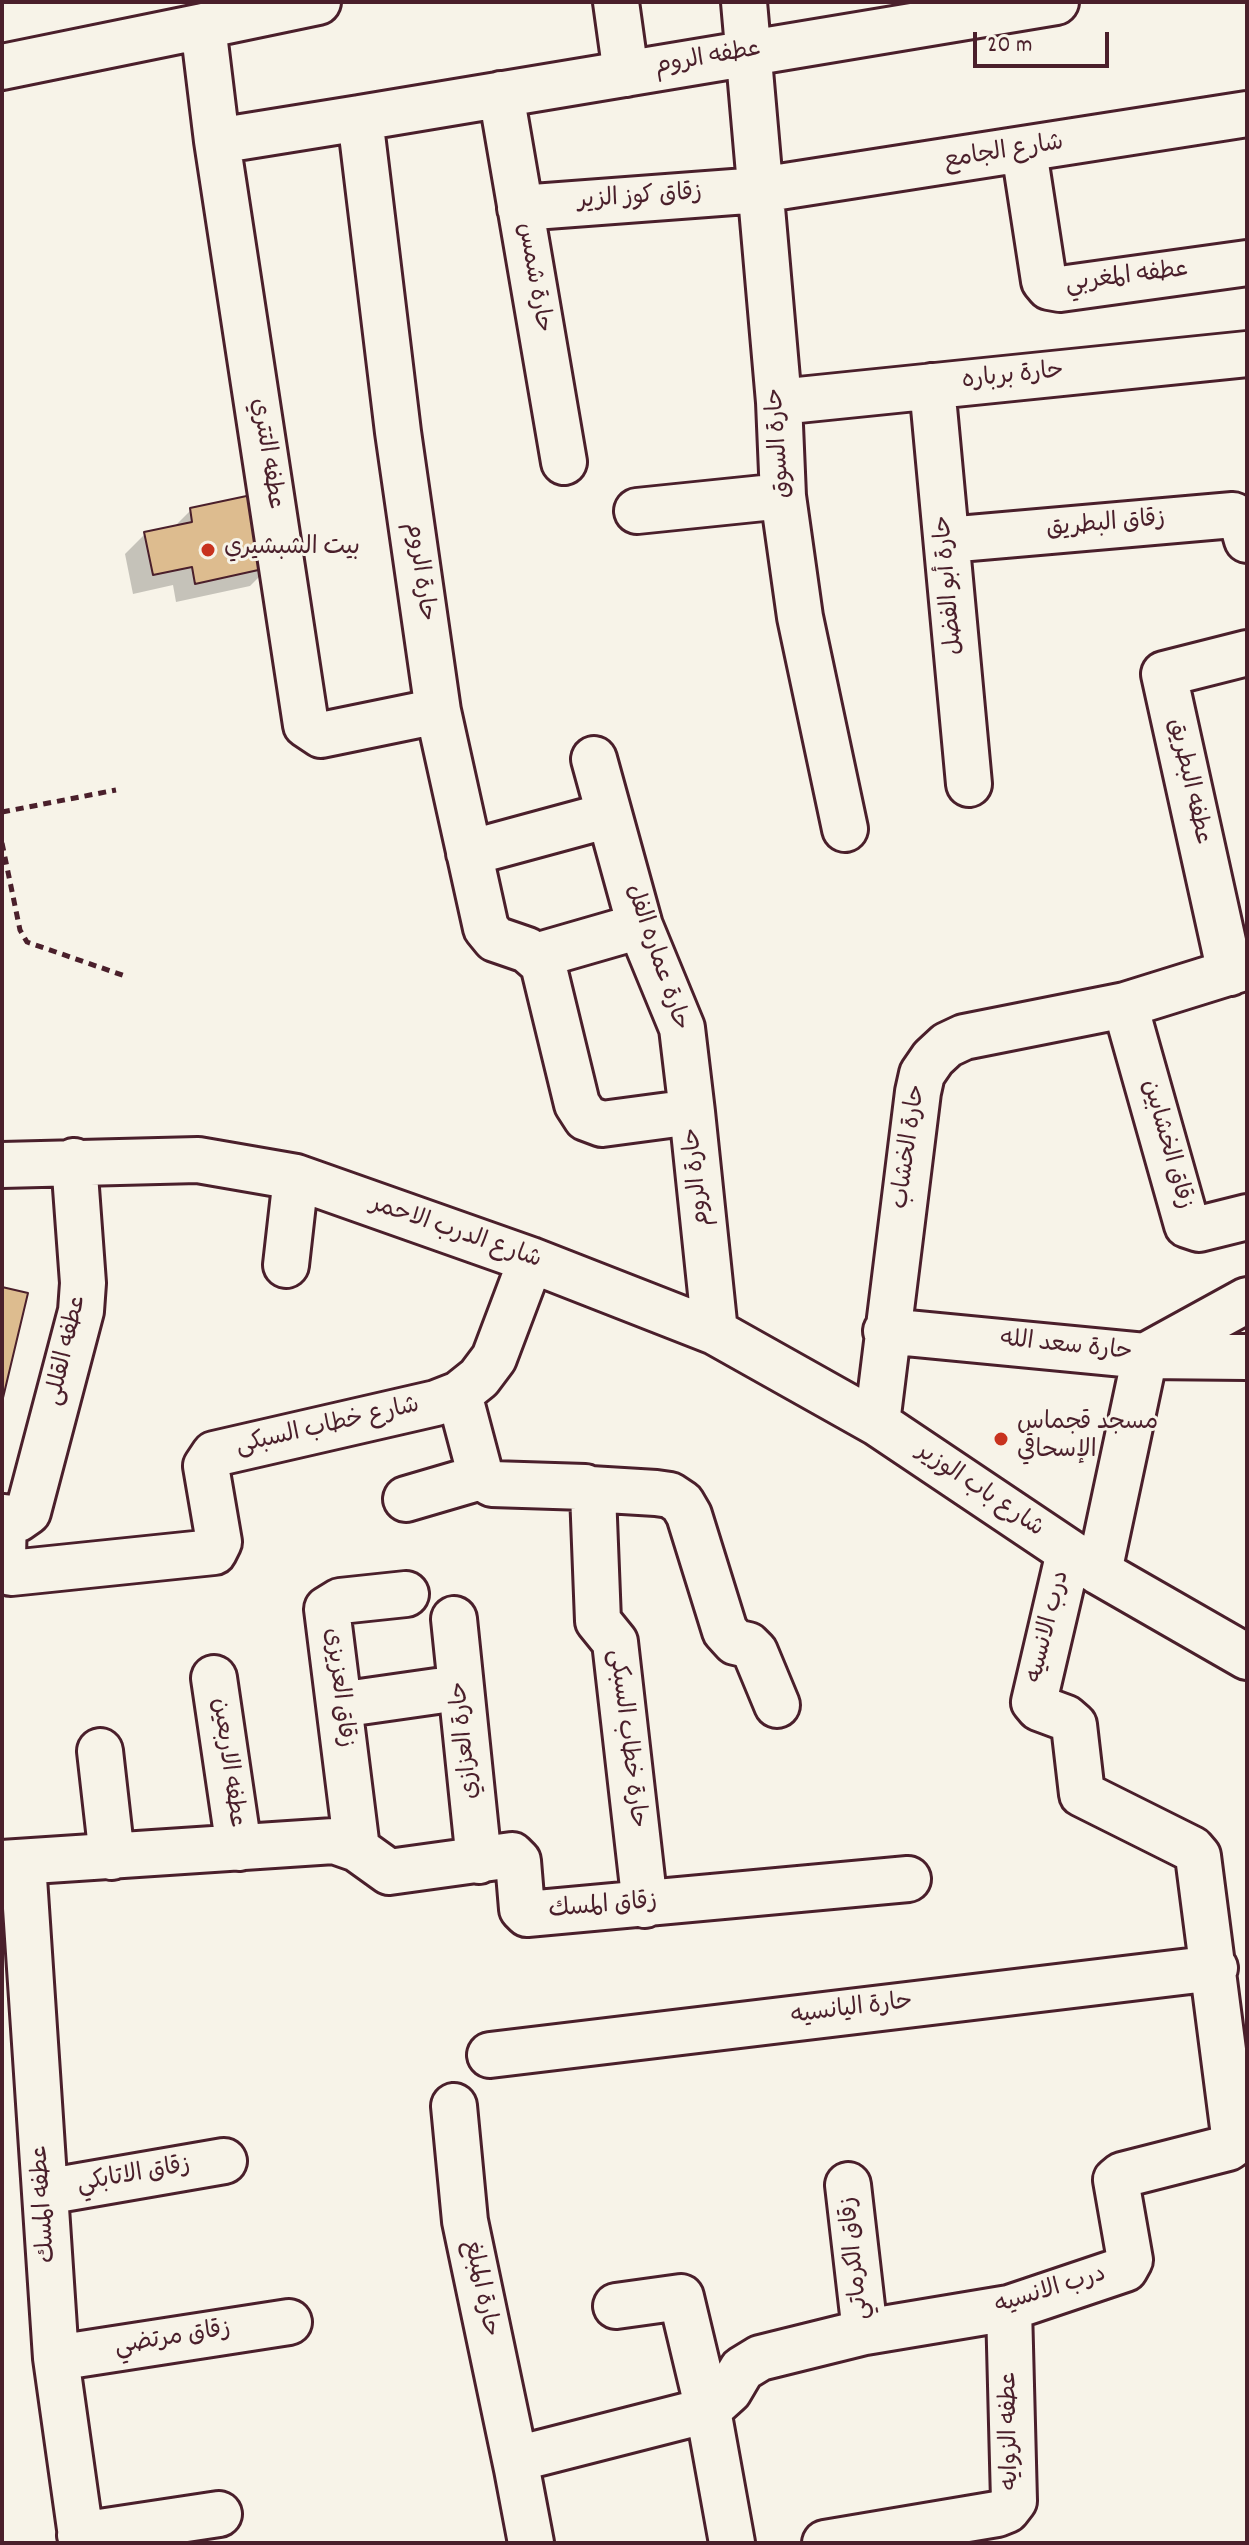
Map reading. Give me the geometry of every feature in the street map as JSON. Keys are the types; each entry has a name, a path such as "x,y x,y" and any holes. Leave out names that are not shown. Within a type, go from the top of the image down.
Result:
{"street":[{"path":"2,67 318,2"},
{"path":"616,2 626,74"},
{"name":"حارة السوق","path":"744,2 779,402 783,496 800,617 845,829"},
{"name":"عطفه الروم","path":"360,118 1056,2"},
{"path":"203,26 217,141 360,118"},
{"name":"حارة شمس","path":"501,94 564,462"},
{"name":"شارع الجامع","path":"760,190 1247,114"},
{"name":"حارة الروم","path":"360,118 398,432 438,711 486,928 505,946 517,946 536,956 543,964 577,1104 586,1118 602,1124 692,1112 715,1332"},
{"name":"عطفه التتري","path":"217,141 306,725 321,735 438,711"},
{"name":"عطفه المغربي","path":"1024,151 1044,281 1049,287 1060,289 1247,263"},
{"name":"زقاق كوز الزير","path":"520,208 760,190"},
{"name":"حارة برباره","path":"779,402 1247,354"},
{"name":"حارة أبو الفضل","path":"932,386 969,784"},
{"path":"637,511 783,496"},
{"name":"زقاق البطريق","path":"947,540 1233,515 1241,519 1247,540"},
{"name":"عطفه البطريق","path":"1239,970 1164,674 1247,653"},
{"name":"حارة عماره الفل","path":"594,759 640,926 682,1028 692,1112"},
{"path":"469,853 609,815"},
{"path":"536,956 640,926"},
{"name":"حارة الخشاب","path":"877,1423 918,1092 922,1074 933,1058 947,1045 964,1037 1125,1005 1239,970"},
{"name":"زقاق الخشابين","path":"1125,1005 1187,1225 1199,1229 1247,1217"},
{"name":"شارع الدرب الاحمر","path":"2,1165 198,1160 296,1177 531,1260 715,1332 877,1423"},
{"name":"عطفه القللى","path":"3,1517 18,1519 28,1512 81,1311 83,1283 74,1161"},
{"path":"286,1265 296,1177"},
{"name":"شارع خطاب السبكى","path":"3,1517 3,1557 11,1573 214,1552 219,1542 206,1466 214,1454 436,1403 459,1394 479,1378 494,1358 531,1260"},
{"path":"1084,1562 1145,1356 1247,1300"},
{"name":"حارة سعد الله","path":"886,1331 1145,1356 1247,1357"},
{"path":"459,1394 481,1477 492,1484 656,1493 670,1495 682,1503 689,1515 725,1631 735,1642 752,1648 777,1705"},
{"name":"شارع باب الوزير","path":"877,1423 1084,1562 1246,1654"},
{"path":"406,1499 481,1477"},
{"name":"حارة خطاب السبكى","path":"590,1489 598,1621 615,1642 645,1905"},
{"name":"درب الانسيه","path":"708,2410 720,2402 742,2369 751,2362 865,2332 1009,2308 1129,2266 1116,2180 1122,2175 1228,2148 1235,2143 1215,1968 1198,1856 1192,1849 1082,1794 1074,1725 1066,1718 1039,1708 1034,1702 1084,1562"},
{"name":"زقاق العزيزى","path":"357,1849 327,1609 340,1601 406,1594"},
{"name":"حارة العزازي","path":"454,1619 479,1861"},
{"name":"عطفه الاربعين","path":"214,1678 239,1848"},
{"path":"339,1705 437,1691"},
{"path":"100,1751 112,1857"},
{"name":"زقاق المسك","path":"12,1863 334,1841 357,1849 389,1872 516,1857 522,1909 527,1914 908,1879"},
{"name":"عطفه المسك","path":"12,1863 45,2192 56,2358 81,2539"},
{"name":"حارة اليانسيه","path":"490,2055 1215,1968"},
{"name":"حارة المبلغ","path":"454,2106 465,2221 517,2469"},
{"name":"زقاق الاتابكي","path":"45,2192 224,2161"},
{"name":"زقاق الكرماتي","path":"848,2185 865,2332"},
{"path":"616,2306 681,2297 708,2410 732,2543"},
{"name":"عطفه الزوايه","path":"825,2543 1007,2510 1014,2501 1009,2308"},
{"name":"زقاق مرتضي","path":"56,2358 289,2322"},
{"path":"531,2543 517,2469 524,2457 708,2410"},
{"path":"81,2539 219,2514"}],"path":[{"path":"2,812 116,790"},
{"path":"2,843 20,930 27,942 125,976"}],"building":[{"name":"بيت الشبشيري","path":"256,494 272,567 195,584 192,567 153,575 144,532 192,522 190,508"},
{"path":"2,1287 28,1293 2,1402"}],"place":[{"name":"بيت الشبشيري","path":"208,550"},
{"name":"مسجد قجماس الإسحاقي","path":"1001,1439"}]}
